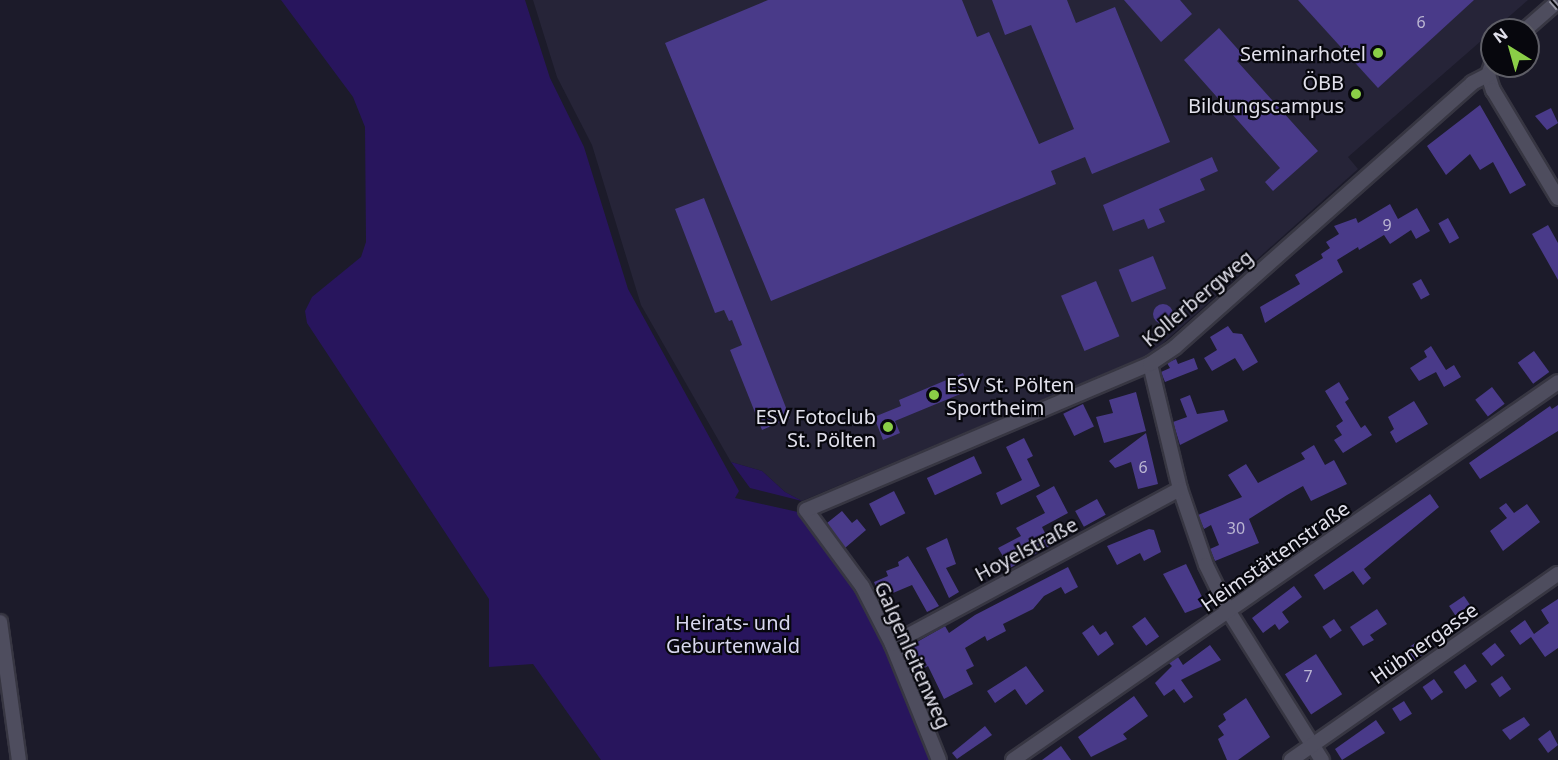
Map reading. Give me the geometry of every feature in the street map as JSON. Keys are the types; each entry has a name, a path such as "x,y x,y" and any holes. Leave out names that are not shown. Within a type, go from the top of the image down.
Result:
{"street":[{"path":"1539,18 1558,1"},
{"name":"Kollerbergweg","path":"806,510 1150,363 1174,347 1480,77"},
{"path":"1494,78 1558,198"},
{"path":"1150,363 1180,489 1206,565 1229,612 1322,760"},
{"name":"Heimstättenstraße","path":"1013,760 1558,382"},
{"name":"Hoyelstraße","path":"891,644 1180,489"},
{"name":"Galgenleitenweg","path":"806,510 862,586 891,644 939,760"},
{"name":"Hübnergasse","path":"1291,760 1558,574"},
{"path":"0,622 19,760"}],"shaded area":[{"path":"533,0 1528,0 1507,18 1480,18 1480,42 1348,157 1358,169 1151,354 802,501 785,492 762,471 731,462 641,305 592,145 557,77"}],"green space":[{"name":"Heirats- und Geburtenwald","path":"281,0 525,0 550,78 584,147 628,289 739,491 735,498 798,512 855,581 888,647 934,760 601,760 533,664 489,667 489,599 307,323 305,311 312,297 361,257 366,242 365,127 353,97"},
{"path":"731,462 762,471 785,492 802,501 750,488"}],"building":[{"path":"768,0 962,0 977,37 989,32 1039,144 1074,129 1031,25 1005,35 992,0 1067,0 1076,23 1115,7 1170,142 1092,174 1085,157 1051,171 1056,184 771,301 665,43"},
{"path":"1124,0 1180,0 1192,14 1161,42"},
{"path":"1298,0 1474,0 1378,88"},
{"path":"1219,28 1243,55 1237,61 1318,151 1273,191 1265,182 1280,168 1184,60"},
{"path":"1480,105 1526,185 1510,194 1493,162 1480,170 1470,154 1446,175 1427,146"},
{"path":"1551,108 1558,123 1547,130 1535,116"},
{"path":"1212,157 1218,171 1200,179 1205,190 1159,209 1165,222 1148,229 1144,219 1113,231 1103,205"},
{"path":"704,198 790,418 762,430 730,350 742,345 732,320 729,321 724,310 715,313 675,209"},
{"path":"1390,204 1398,219 1417,208 1430,231 1416,239 1411,230 1390,244 1384,235 1359,250 1358,247 1337,260 1343,272 1265,323 1260,307 1300,284 1295,275 1323,258 1321,254 1330,248 1326,242 1339,234 1334,226 1356,218 1358,223"},
{"path":"1448,218 1459,238 1450,243 1438,223"},
{"path":"1548,225 1558,243 1558,280 1532,234"},
{"path":"1153,256 1166,288 1132,302 1119,270"},
{"path":"1421,279 1430,295 1421,300 1412,284"},
{"path":"1096,281 1119,336 1084,351 1061,296"},
{"path":"1163,304 1170,307 1173,314 1170,321 1163,324 1156,321 1153,314 1156,307"},
{"path":"1228,326 1233,333 1242,334 1258,362 1243,371 1235,358 1212,371 1204,358 1217,350 1210,337"},
{"path":"1431,346 1446,370 1454,365 1461,377 1444,387 1436,372 1419,381 1410,368 1427,357 1424,351"},
{"path":"1534,351 1549,372 1533,384 1518,363"},
{"path":"1194,358 1198,369 1165,382 1161,372 1170,368 1167,363 1176,359 1178,364"},
{"name":"ESV St. Pölten Sportheim","path":"963,373 970,390 895,421 900,433 883,440 874,417 901,406 899,400"},
{"path":"1339,382 1349,399 1345,402 1361,428 1365,425 1372,435 1343,453 1334,440 1342,435 1336,426 1343,421 1325,391"},
{"path":"1492,387 1505,404 1488,416 1475,400"},
{"path":"1136,392 1146,431 1104,443 1096,417 1113,413 1109,400"},
{"path":"1190,395 1197,414 1224,410 1228,421 1180,445 1173,422 1187,417 1180,399"},
{"path":"1414,401 1428,424 1396,443 1390,432 1394,429 1388,417"},
{"path":"1083,404 1094,426 1074,436 1063,414"},
{"path":"1558,405 1558,431 1480,479 1469,463 1550,406 1552,409"},
{"path":"1146,433 1158,484 1138,489 1131,462 1115,468 1109,461"},
{"path":"1024,438 1033,456 1027,459 1040,486 1001,505 996,493 1022,480 1006,447"},
{"path":"1314,445 1325,465 1334,460 1347,484 1311,501 1303,486 1287,495 1249,519 1259,543 1215,561 1210,549 1219,545 1211,525 1204,529 1198,515 1242,497 1228,475 1246,464 1258,483 1305,459 1301,453"},
{"path":"974,456 982,473 935,495 927,478"},
{"path":"1054,486 1068,513 1042,527 1051,545 1010,568 998,548 1021,536 1016,528 1045,513 1036,496"},
{"path":"894,491 905,513 880,526 869,504"},
{"path":"1430,494 1439,507 1364,569 1371,578 1363,585 1353,571 1324,590 1314,575"},
{"path":"1097,499 1106,515 1084,527 1075,511"},
{"path":"1506,503 1514,513 1527,504 1540,522 1503,551 1490,531 1507,518 1499,508"},
{"path":"842,511 852,523 857,519 866,530 845,548 827,523"},
{"path":"1149,529 1154,530 1161,552 1144,561 1140,553 1117,565 1107,546"},
{"path":"947,538 956,564 946,568 959,592 949,598 926,548"},
{"path":"908,556 939,606 927,612 912,585 881,598 874,582 888,576 886,571 899,566 898,562"},
{"path":"1186,564 1206,605 1185,613 1163,574"},
{"path":"1068,567 1078,587 1065,594 1061,587 1044,596 1033,609 1003,624 1006,631 987,641 985,636 965,648 974,666 966,670 973,684 944,699 928,666 914,674 906,654 912,650 910,646 945,626 949,633 975,615"},
{"path":"1294,586 1302,597 1282,612 1289,622 1279,630 1275,624 1263,633 1252,618"},
{"path":"1464,596 1470,605 1455,615 1449,606"},
{"path":"1558,599 1558,648 1545,657 1531,637 1520,645 1510,631 1525,620 1534,634 1549,623 1541,610"},
{"path":"1377,609 1387,624 1370,635 1374,640 1363,646 1350,627"},
{"path":"1145,617 1159,636 1146,646 1132,626"},
{"path":"1334,619 1342,631 1330,638 1322,627"},
{"path":"1093,625 1100,635 1106,631 1114,644 1098,656 1082,633"},
{"path":"1415,643 1423,654 1412,663 1404,651"},
{"path":"1495,643 1505,656 1491,666 1482,653"},
{"path":"1210,645 1221,660 1181,680 1193,697 1184,703 1174,689 1164,696 1155,683 1172,666 1169,663 1178,657 1183,665"},
{"path":"1316,654 1342,694 1311,714 1285,674"},
{"path":"1465,664 1477,681 1466,689 1454,672"},
{"path":"1026,666 1044,691 1026,705 1015,689 995,703 987,691"},
{"path":"1502,676 1511,689 1500,697 1491,684"},
{"path":"1434,679 1443,692 1432,700 1423,687"},
{"path":"1134,696 1148,716 1123,734 1127,739 1091,757 1078,737"},
{"path":"1246,698 1270,737 1238,760 1227,760 1218,739 1224,735 1218,726 1226,720 1223,714"},
{"path":"1404,701 1412,714 1400,721 1392,708"},
{"path":"1524,717 1530,725 1510,740 1502,730"},
{"path":"1376,720 1385,733 1342,760 1335,749"},
{"path":"985,726 992,735 957,759 952,753"},
{"path":"1550,730 1558,745 1548,753 1538,739"},
{"path":"1061,746 1071,760 1042,760"}],"railway":[{"path":"1551,0 1558,8"}],"place":[{"name":"Seminarhotel","path":"1378,53"},
{"name":"ÖBB Bildungscampus","path":"1356,94"},
{"name":"ESV St. Pölten Sportheim","path":"934,395"},
{"name":"ESV Fotoclub St. Pölten","path":"888,427"}]}
